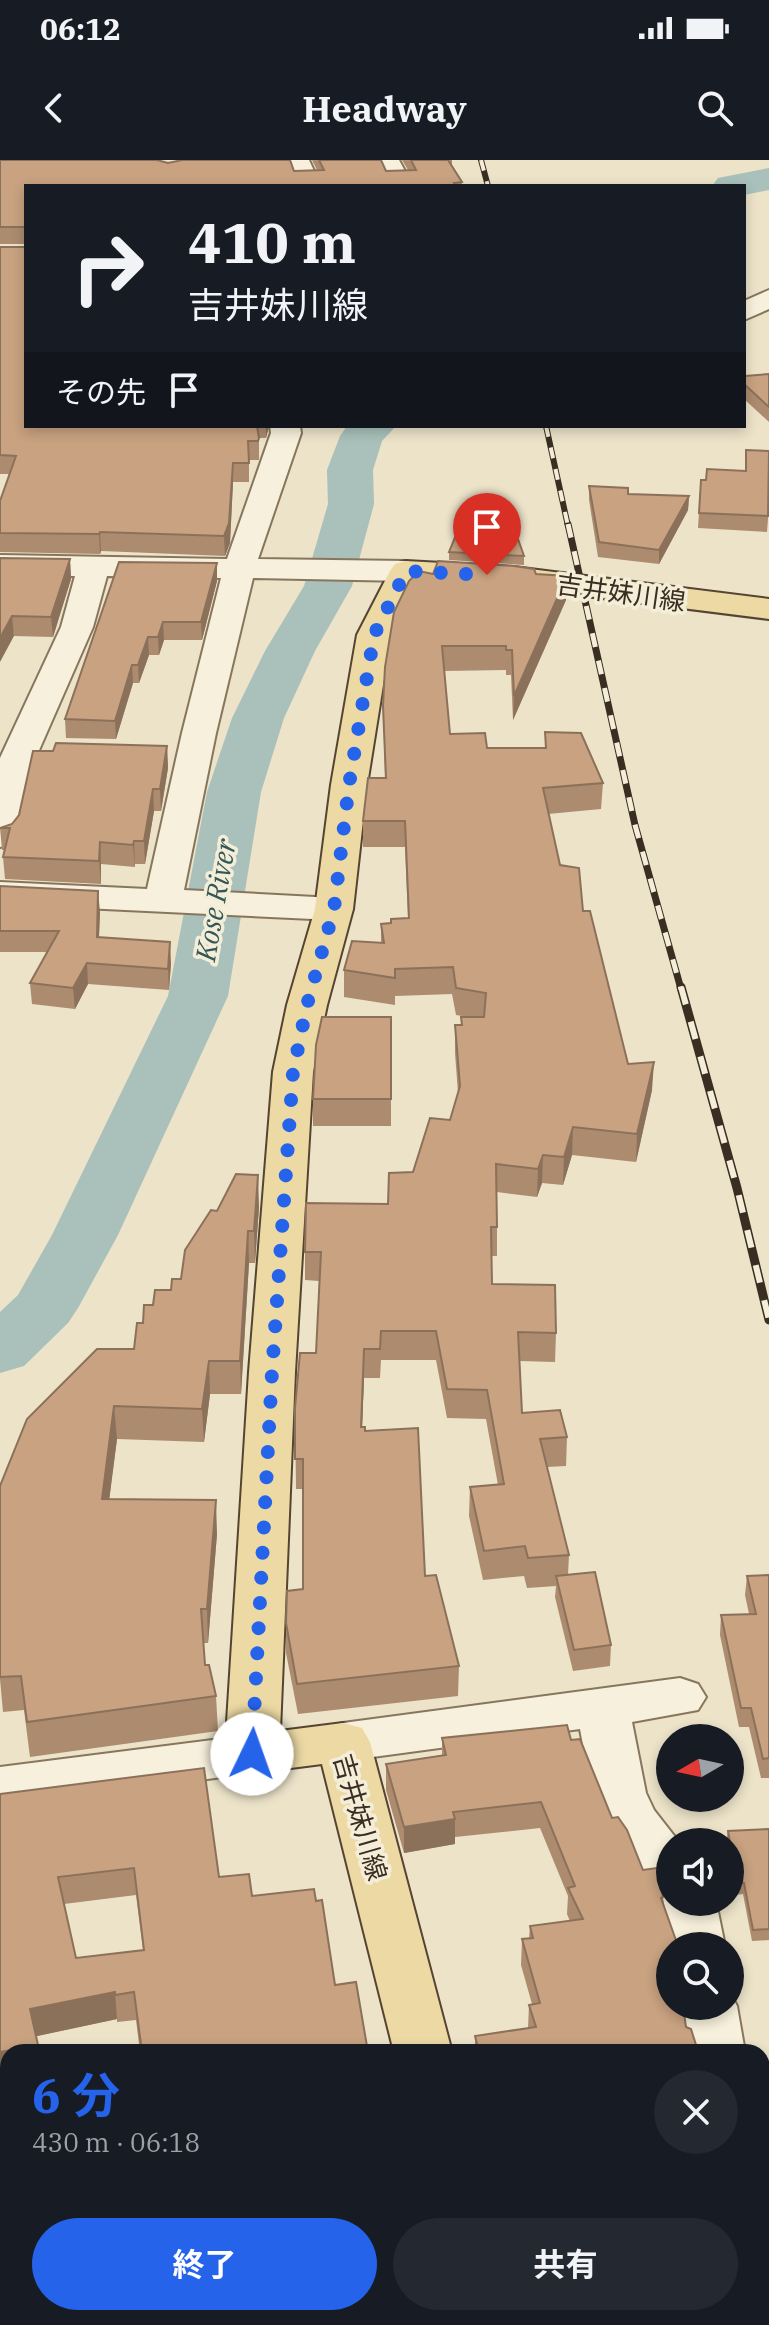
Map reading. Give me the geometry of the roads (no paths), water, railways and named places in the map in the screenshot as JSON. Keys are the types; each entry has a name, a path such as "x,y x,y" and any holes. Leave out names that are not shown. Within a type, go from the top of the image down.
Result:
{"main road":[{"name":"吉井妹川線","path":"396,570 514,577 768,607"},
{"path":"252,1754 271,1388 293,1072 349,785 374,635 396,570"},
{"name":"吉井妹川線","path":"252,1754 343,1742 421,2044"}],"street":[{"path":"297,160 308,184"},
{"path":"387,160 400,184"},
{"path":"746,311 769,298"},
{"path":"166,903 179,754 248,567 285,428"},
{"path":"0,565 396,570"},
{"path":"0,836 15,764 25,749 77,627 93,567"},
{"path":"0,893 326,909"},
{"path":"343,1742 680,1697"},
{"path":"602,1706 619,1793 631,1820 656,1853"},
{"path":"0,1787 252,1754"},
{"path":"710,2020 715,2044"}],"waterway":[{"name":"Kose River","path":"742,184 769,179"},
{"name":"Kose River","path":"0,1351 44,1308 55,1290 85,1235 198,996 234,792 258,718 290,651 328,586 351,504 350,470 362,436 372,428"}],"railway":[{"path":"481,160 487,184"},
{"path":"546,428 568,526"},
{"path":"568,524 635,825 681,989"},
{"path":"681,987 737,1188 769,1320"}]}
